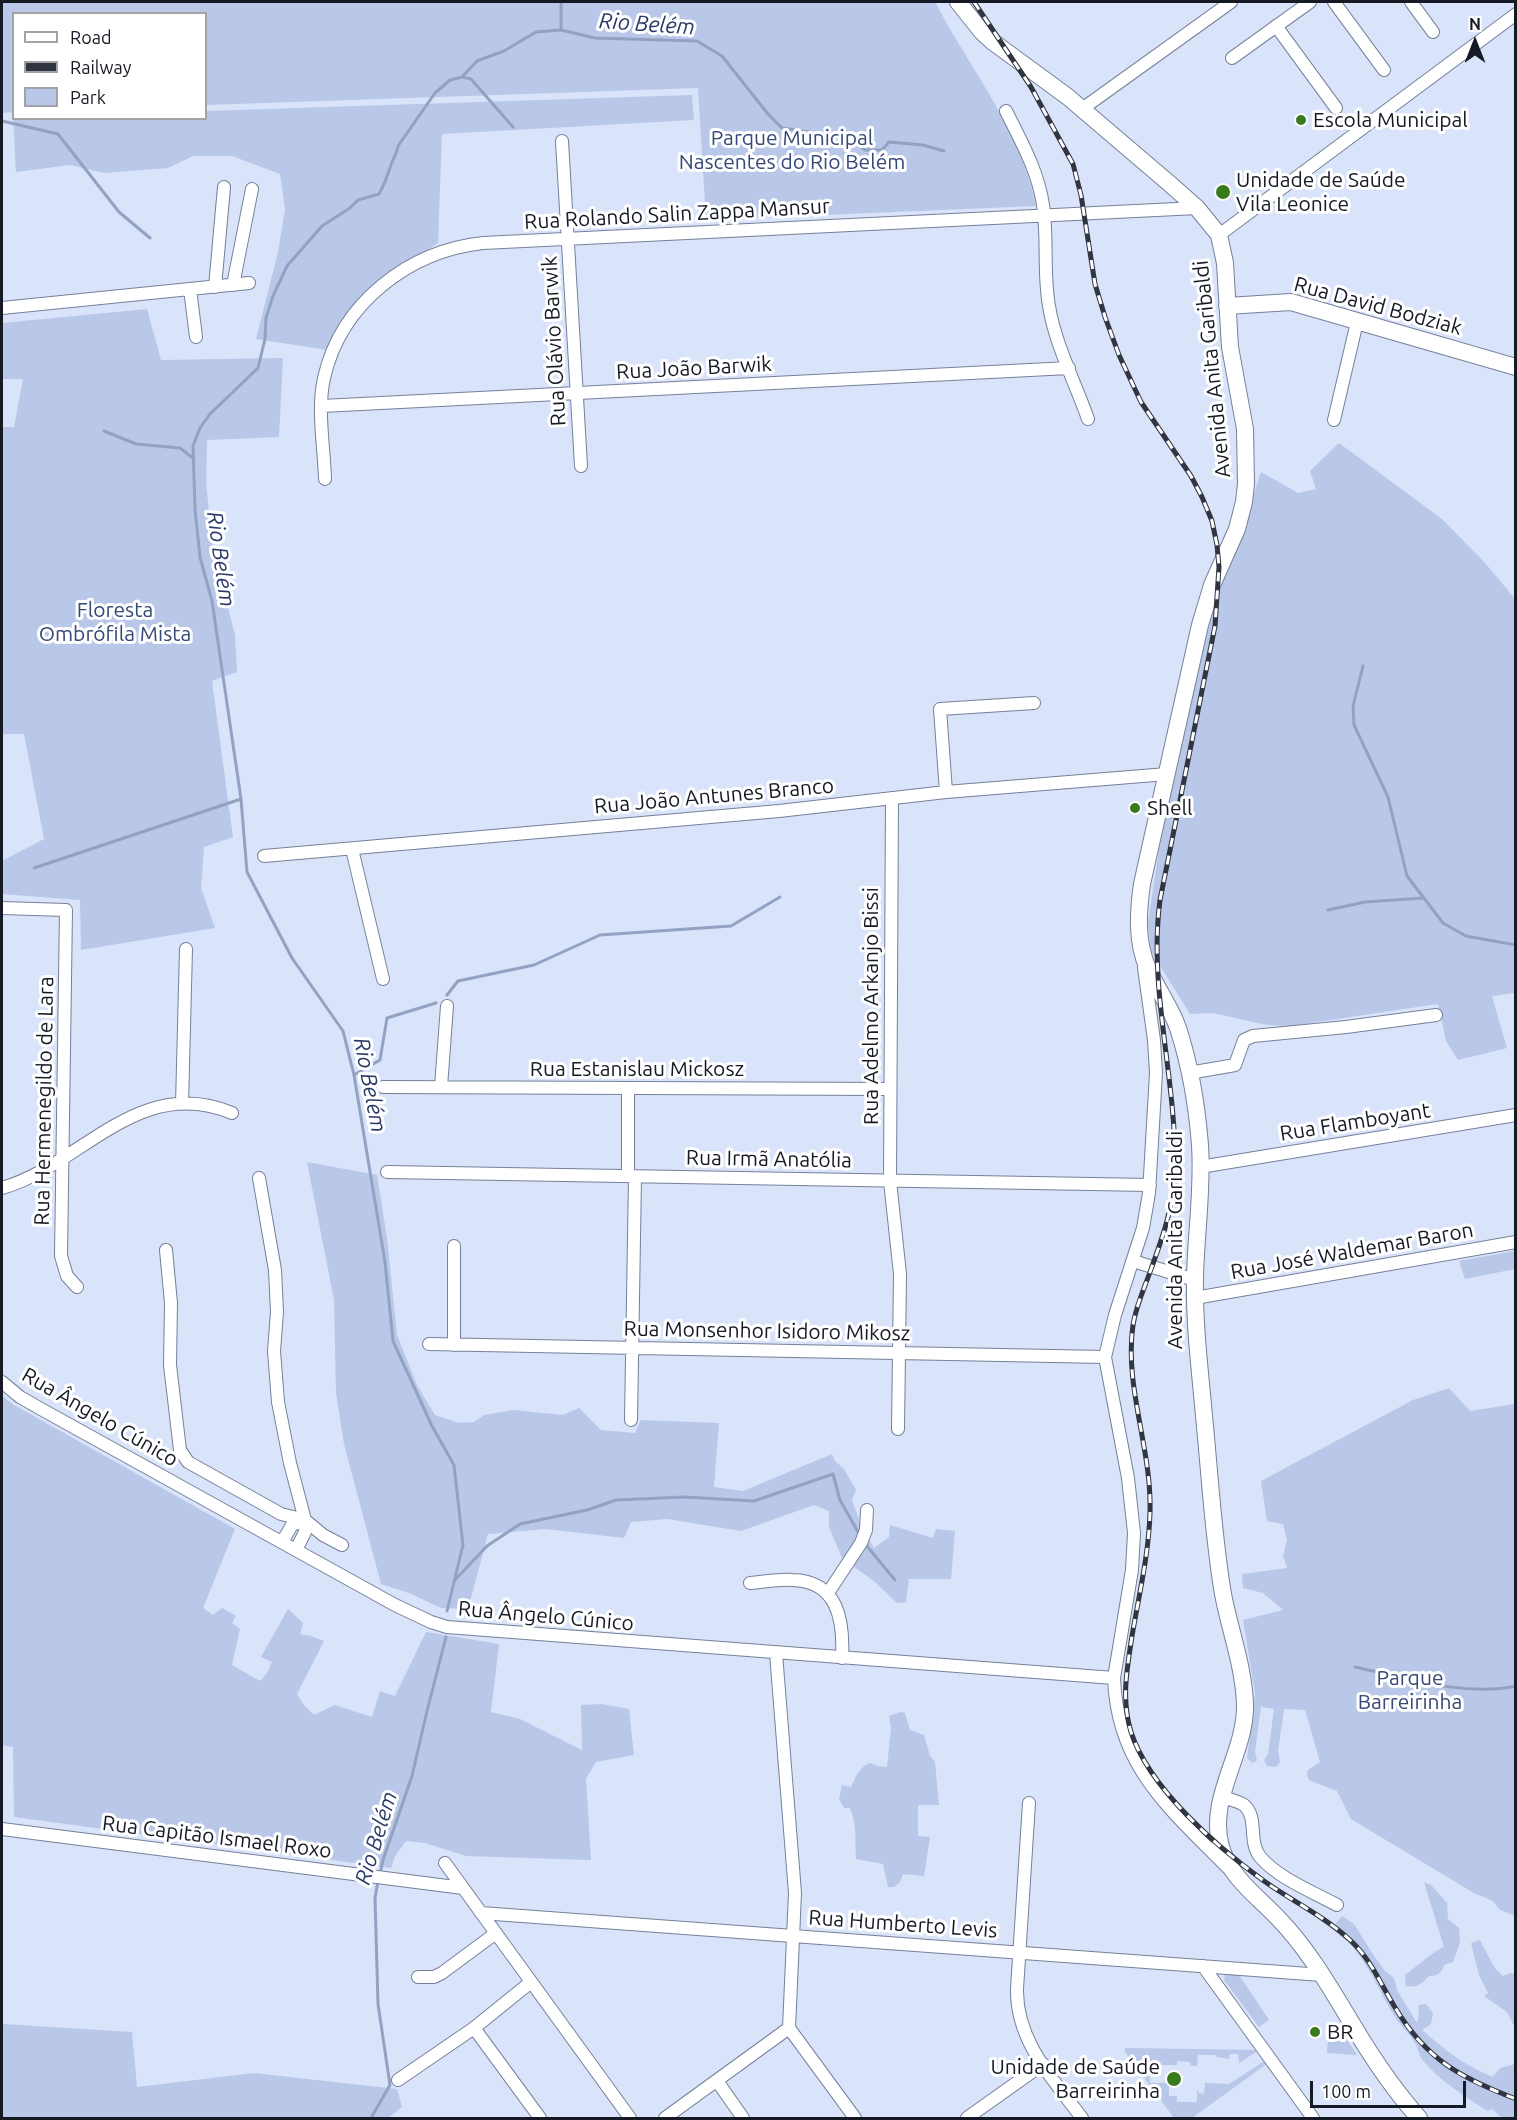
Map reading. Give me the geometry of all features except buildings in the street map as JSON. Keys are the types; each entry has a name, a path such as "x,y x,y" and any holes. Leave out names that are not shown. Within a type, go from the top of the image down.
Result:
{"main road":[{"name":"Avenida Anita Garibaldi","path":"958,2 993,42 1082,109 1197,208 1219,235 1225,263 1230,347 1245,429 1247,468 1244,502 1237,529 1206,601 1139,906 1138,922 1143,956 1177,1026 1189,1073 1197,1122 1200,1167 1195,1298 1199,1358 1216,1544 1245,1705 1241,1742 1222,1797 1218,1817 1219,1837 1221,1848 1234,1874 1287,1927 1322,1975 1374,2059 1419,2118"},
{"name":"Rua David Bodziak","path":"1227,306 1291,302 1515,367"}],"street":[{"path":"1082,109 1231,2"},
{"path":"1232,58 1310,2"},
{"path":"1334,2 1384,70"},
{"path":"1411,2 1433,32"},
{"path":"1219,235 1515,14"},
{"path":"1276,26 1336,108"},
{"path":"1006,111 1036,176 1044,216 1049,306 1088,419"},
{"name":"Rua Olávio Barwik","path":"562,141 581,466"},
{"path":"215,287 224,187"},
{"path":"234,285 252,189"},
{"name":"Rua Rolando Salin Zappa Mansur","path":"325,479 322,406 324,378 346,324 370,296 400,272 431,255 466,245 1197,208"},
{"path":"2,308 249,283"},
{"path":"190,289 196,338"},
{"path":"1334,420 1357,322"},
{"name":"Rua João Barwik","path":"322,406 1069,368"},
{"path":"946,792 940,709 1034,703"},
{"name":"Rua João Antunes Branco","path":"264,856 779,811 946,792 1167,774"},
{"name":"Rua Adelmo Arkanjo Bissi","path":"892,798 890,1181 899,1262 898,1429"},
{"path":"352,849 384,979"},
{"name":"Rua Hermenegildo de Lara","path":"2,908 66,910 61,1256 67,1276 77,1287"},
{"path":"182,1104 186,949"},
{"path":"1143,956 1156,1073 1150,1185 1146,1215 1112,1323 1105,1358 1128,1478 1134,1533 1131,1570 1114,1678 1117,1713 1122,1732 1140,1769 1166,1804 1234,1874"},
{"path":"441,1087 447,1006"},
{"path":"1189,1073 1235,1065 1244,1040 1253,1036 1346,1028 1436,1015"},
{"name":"Rua Estanislau Mickosz","path":"383,1087 890,1089"},
{"path":"628,1088 632,1177 631,1420"},
{"path":"2,1188 37,1174 114,1124 149,1109 182,1104 210,1106 232,1113"},
{"name":"Rua Flamboyant","path":"1200,1167 1515,1115"},
{"name":"Rua Irmã Anatólia","path":"387,1173 1150,1185"},
{"path":"259,1178 271,1243 277,1294 274,1351 278,1402 305,1520 305,1532 296,1550"},
{"name":"Rua José Waldemar Baron","path":"1195,1298 1515,1242"},
{"path":"454,1246 454,1345"},
{"path":"166,1250 171,1295 172,1395 183,1457 188,1462 281,1514 305,1520 323,1535 342,1545"},
{"path":"1133,1261 1195,1280"},
{"name":"Rua Monsenhor Isidoro Mikosz","path":"429,1344 1105,1358"},
{"name":"Rua Ângelo Cúnico","path":"2,1382 20,1397 40,1409 296,1550 414,1614 447,1627 1114,1678"},
{"path":"828,1593 861,1543 866,1530 867,1510"},
{"path":"282,1542 292,1525 305,1520"},
{"path":"750,1583 793,1580 817,1585 828,1593 838,1614 842,1634 842,1658"},
{"path":"776,1653 794,1881 794,1936 789,2028 855,2118"},
{"path":"1222,1797 1240,1803 1248,1810 1251,1817 1254,1846 1262,1859 1280,1873 1338,1905"},
{"path":"1029,1803 1017,1989 1018,2015 1028,2041 1042,2064 1082,2118"},
{"name":"Rua Capitão Ismael Roxo","path":"2,1829 463,1888"},
{"path":"446,1863 630,2118"},
{"name":"Rua Humberto Levis","path":"481,1913 1322,1975"},
{"path":"418,1977 434,1977 442,1973 496,1933"},
{"path":"1203,1966 1313,2118"},
{"path":"398,2080 474,2028 531,1982"},
{"path":"474,2028 540,2118"},
{"path":"665,2118 789,2028"},
{"path":"967,2118 1042,2064"},
{"path":"717,2080 743,2118"}],"green space":[{"name":"Parque Municipal Nascentes do Rio Belém","path":"2,2 935,2 1007,126 1029,178 1036,206 706,220 698,88 207,105 207,12 12,12 12,112 2,113"},
{"path":"692,95 694,120 442,134 438,243 370,288 347,313 327,350 256,339 278,252 285,209 280,174 232,156 193,156 168,168 104,173 70,165 16,172 13,120 207,120 207,111"},
{"name":"Floresta Ombrófila Mista","path":"147,309 161,360 283,358 279,437 207,440 206,483 213,549 235,635 237,672 212,681 233,837 204,847 201,888 215,928 81,950 80,900 2,894 2,861 44,839 24,734 2,734 2,427 14,427 23,379 2,379 2,323"},
{"path":"1339,443 1442,519 1486,564 1515,599 1515,993 1492,996 1507,1048 1458,1060 1446,1041 1438,1004 1290,1026 1267,1025 1213,1013 1190,1014 1151,951 1148,922 1160,844 1214,601 1261,472 1298,493 1316,489 1310,471"},
{"path":"307,1162 377,1175 387,1238 397,1335 417,1385 435,1415 459,1423 474,1422 484,1415 513,1410 563,1415 579,1408 601,1430 635,1433 641,1420 719,1423 714,1487 743,1491 832,1454 856,1490 852,1500 862,1528 874,1548 889,1537 890,1525 933,1538 936,1529 955,1531 951,1579 909,1579 906,1602 897,1603 875,1582 842,1558 829,1527 829,1511 814,1505 741,1531 667,1519 631,1522 624,1538 546,1529 488,1534 468,1609 441,1608 409,1593 381,1584 344,1444 336,1393 334,1300"},
{"path":"1515,1251 1515,1269 1465,1279 1459,1261"},
{"name":"Parque Barreirinha","path":"1449,1388 1470,1411 1515,1404 1515,1916 1500,1910 1493,1901 1474,1893 1351,1819 1337,1791 1309,1780 1308,1770 1320,1762 1305,1710 1284,1709 1278,1751 1280,1762 1276,1767 1267,1766 1264,1760 1268,1754 1274,1709 1261,1707 1255,1752 1257,1761 1252,1763 1247,1758 1255,1693 1243,1620 1283,1610 1263,1593 1243,1588 1242,1574 1287,1568 1283,1556 1287,1540 1283,1524 1267,1521 1261,1481 1413,1400"},
{"path":"2,1396 14,1405 235,1529 203,1608 213,1615 222,1608 236,1616 232,1623 240,1629 232,1665 260,1681 272,1662 261,1657 288,1609 303,1623 300,1634 324,1641 297,1694 314,1715 335,1705 372,1717 380,1691 395,1696 426,1632 499,1644 491,1712 520,1719 582,1750 581,1705 601,1704 629,1709 634,1755 596,1762 586,1779 591,1860 466,1856 425,1843 406,1841 395,1856 391,1868 14,1817 13,1747 2,1745"},
{"path":"905,1713 910,1730 924,1735 930,1756 935,1762 939,1805 918,1805 918,1836 930,1837 924,1876 903,1874 900,1882 894,1887 888,1887 883,1864 856,1859 854,1821 850,1808 844,1808 839,1799 842,1785 851,1787 858,1773 866,1765 870,1763 887,1767 891,1728 889,1716"},
{"path":"1424,1882 1431,1885 1447,1903 1448,1919 1459,1928 1460,1943 1453,1962 1444,1965 1439,1974 1429,1976 1416,1986 1406,1986 1405,1975 1444,1947"},
{"path":"1342,1916 1354,1924 1384,1970 1394,1978 1398,1992 1417,2023 1418,2005 1426,2004 1433,2013 1431,2024 1422,2030 1431,2038 1464,2062 1493,2077 1500,2068 1515,2064 1515,2118 1502,2118 1492,2109 1487,2111 1452,2087 1429,2067 1421,2057 1415,2043 1393,2014 1362,1960 1337,1931 1336,1923"},
{"path":"1480,1940 1494,1967 1503,1976 1510,1973 1515,1974 1515,2028 1507,2012 1484,1996 1488,1993 1479,1975 1471,1943"},
{"path":"1225,1974 1239,1975 1269,2020 1259,2027 1224,1980"},
{"path":"2,2024 132,2032 137,2087 254,2073 397,2089 402,2107 388,2118 2,2118"},
{"path":"1328,2038 1346,2038 1357,2055 1327,2053"},
{"path":"1125,2048 1259,2050 1239,2063 1238,2054 1230,2054 1229,2059 1216,2055 1198,2055 1197,2066 1191,2066 1190,2062 1177,2061 1177,2065 1149,2065 1150,2083 1169,2083 1169,2096 1177,2096 1177,2102 1197,2102 1197,2089 1199,2093 1204,2094 1205,2083 1229,2084 1266,2060 1268,2063 1192,2118 1174,2118 1125,2052"}],"waterway":[{"path":"561,2 561,30"},
{"name":"Rio Belém","path":"447,1611 463,1545 454,1465 432,1426 393,1341 385,1262 354,1075 343,1031 292,958 247,872 241,799 212,601 200,557 195,510 193,446 200,428 210,414 258,368 265,339 266,318 287,266 322,226 350,208 358,200 379,194 398,146 435,93 450,80 462,77 477,61 504,51 536,32 561,30 595,38 697,41 722,56 782,128 809,132 819,137 846,137 865,150 882,150 889,142 923,145 944,151"},
{"path":"462,77 471,79 513,127"},
{"path":"2,121 58,134 119,212 150,238"},
{"path":"104,431 136,444 180,448 194,459"},
{"path":"1363,666 1353,706 1354,725 1388,797 1407,876 1443,923 1466,936 1516,945"},
{"path":"34,868 241,799"},
{"path":"447,995 458,981 534,965 600,935 731,926 780,897"},
{"path":"1328,910 1365,902 1424,898"},
{"path":"354,1075 380,1060 387,1018 436,1003"},
{"path":"454,1581 487,1546 520,1524 587,1510 616,1500 684,1497 754,1501 833,1474 840,1500 858,1532"},
{"path":"866,1545 895,1580"},
{"name":"Rio Belém","path":"380,1874 412,1776 446,1637"},
{"path":"1355,1667 1456,1688 1496,1689 1516,1686"},
{"name":"Rio Belém","path":"371,2118 390,2085 378,2004 375,1898 378,1881"}],"railway":[{"path":"974,2 1031,87 1073,164 1081,195 1095,284 1105,317 1119,355 1141,402 1191,476 1202,497 1212,521 1219,567 1215,626 1160,900 1157,934 1160,1001 1172,1103 1175,1171 1167,1222 1138,1304 1131,1348 1135,1395 1147,1465 1150,1512 1146,1558 1127,1672 1126,1708 1131,1732 1153,1774 1169,1795 1206,1834 1275,1888 1330,1923 1357,1947 1420,2042 1462,2075 1516,2099"}],"place":[{"name":"Escola Municipal","path":"1301,120"},
{"name":"Unidade de Saúde Vila Leonice","path":"1223,192"},
{"name":"Shell","path":"1135,808"},
{"name":"BR","path":"1315,2032"},
{"name":"Unidade de Saúde Barreirinha","path":"1174,2079"}]}
